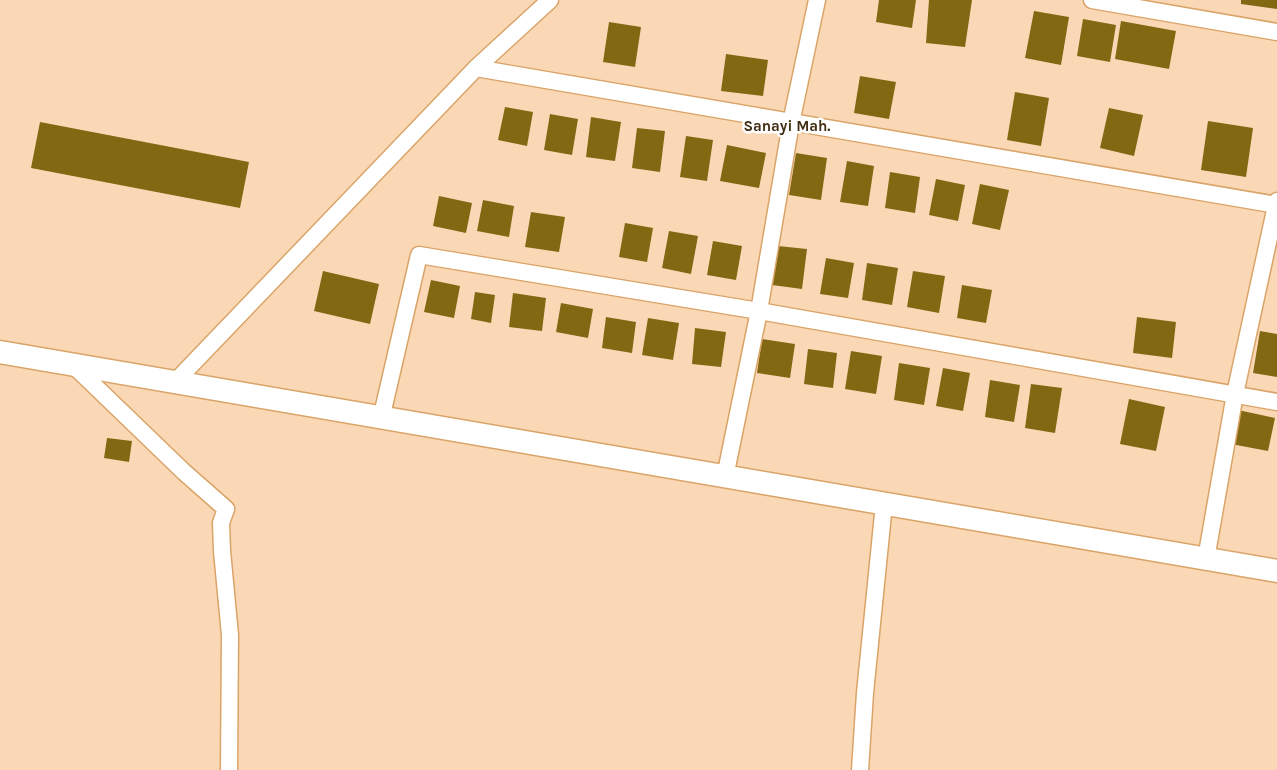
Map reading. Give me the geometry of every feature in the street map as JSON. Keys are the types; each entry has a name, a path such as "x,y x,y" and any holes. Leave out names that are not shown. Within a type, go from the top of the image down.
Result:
{"main road":[{"path":"0,352 381,419 1277,571"}],"street":[{"path":"174,383 476,68 550,0"},
{"path":"725,477 759,312 790,123 816,0"},
{"path":"1092,0 1277,32"},
{"path":"476,68 1277,205"},
{"path":"1206,559 1234,394 1277,201"},
{"path":"381,419 419,255 1277,402"},
{"path":"73,365 184,472 226,509 221,523 230,635 229,770"},
{"path":"860,770 865,693 884,504"}],"building":[{"path":"879,0 916,0 912,28 876,22"},
{"path":"929,0 972,0 965,47 926,43"},
{"path":"1241,0 1277,0 1277,9 1241,4"},
{"path":"1034,11 1069,17 1061,65 1025,58"},
{"path":"1083,19 1116,25 1110,62 1077,56"},
{"path":"1121,21 1176,31 1169,69 1115,59"},
{"path":"609,22 641,27 635,67 603,62"},
{"path":"726,54 768,60 763,96 721,91"},
{"path":"860,76 896,82 889,119 854,113"},
{"path":"1015,92 1049,98 1041,146 1007,140"},
{"path":"505,107 533,112 527,146 498,140"},
{"path":"1109,108 1143,115 1134,156 1100,148"},
{"path":"550,114 578,119 572,155 544,150"},
{"path":"591,117 621,122 615,161 586,157"},
{"path":"1208,121 1253,128 1246,177 1201,170"},
{"path":"40,122 249,162 240,208 31,168"},
{"path":"637,128 665,131 660,172 632,168"},
{"path":"686,136 713,140 707,181 680,177"},
{"path":"727,145 766,153 759,188 720,181"},
{"path":"796,153 827,158 821,200 789,195"},
{"path":"847,161 874,166 868,206 840,202"},
{"path":"890,172 920,177 915,213 885,208"},
{"path":"936,179 965,185 958,221 929,215"},
{"path":"980,184 1009,190 1000,230 972,224"},
{"path":"439,196 472,203 466,233 433,226"},
{"path":"483,200 514,206 509,237 477,231"},
{"path":"531,212 565,217 559,252 525,247"},
{"path":"625,223 653,228 647,262 619,257"},
{"path":"669,231 698,236 691,274 662,268"},
{"path":"713,241 742,246 736,280 707,275"},
{"path":"778,246 807,249 802,289 772,285"},
{"path":"826,258 854,263 848,298 820,294"},
{"path":"867,263 898,268 892,305 862,300"},
{"path":"323,271 379,284 370,324 314,311"},
{"path":"913,271 945,276 939,313 907,307"},
{"path":"431,280 460,286 454,318 424,312"},
{"path":"962,285 992,290 986,323 957,318"},
{"path":"475,292 495,295 491,323 471,319"},
{"path":"513,293 546,298 542,331 509,327"},
{"path":"561,303 593,309 588,338 556,332"},
{"path":"606,317 636,322 632,353 602,348"},
{"path":"1137,317 1176,322 1172,358 1133,353"},
{"path":"648,318 679,323 673,360 642,355"},
{"path":"695,328 726,332 721,367 692,364"},
{"path":"1260,331 1277,334 1277,377 1253,373"},
{"path":"762,339 795,344 790,378 757,373"},
{"path":"808,349 837,353 833,388 804,384"},
{"path":"851,351 882,356 876,394 845,389"},
{"path":"899,363 930,368 924,405 894,400"},
{"path":"943,368 970,373 963,411 936,406"},
{"path":"990,380 1020,385 1014,422 985,417"},
{"path":"1031,384 1062,388 1055,433 1025,428"},
{"path":"1129,399 1165,407 1156,451 1120,444"},
{"path":"1238,410 1275,418 1268,451 1231,444"},
{"path":"107,438 132,441 129,462 104,458"}],"district":[{"name":"Sanayi Mah.","path":"787,127"}]}
